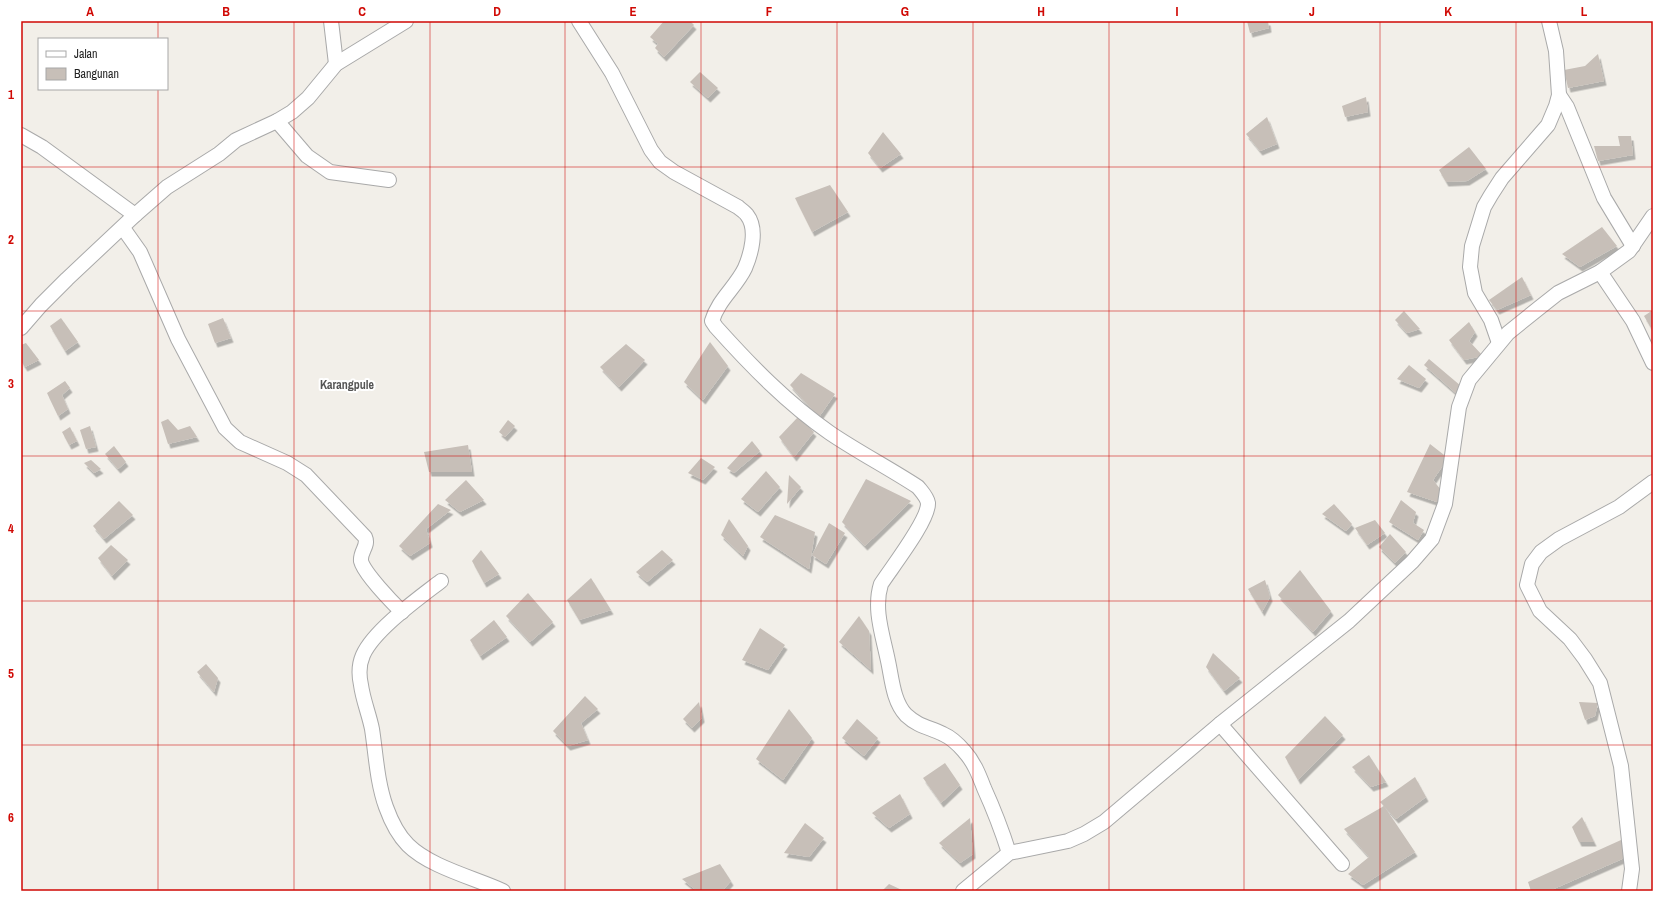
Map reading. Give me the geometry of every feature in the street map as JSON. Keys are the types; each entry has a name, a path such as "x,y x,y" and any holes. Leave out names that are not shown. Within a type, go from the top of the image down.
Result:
{"street":[{"path":"331,21 336,64"},
{"path":"21,328 41,305 123,228 135,214 167,187 219,154 236,140 277,121 292,112 308,98 336,64 406,21"},
{"path":"580,21 612,74 651,150 660,162 674,172 738,207 747,214 751,223 753,240 745,268 715,311 712,321 716,328 764,378 805,414 830,433 918,488 928,501 928,510 922,524 881,584 878,593 880,626 895,695 900,706 913,720 926,728 942,733 953,739 965,752 975,766 1000,824 1009,853"},
{"path":"1498,343 1491,320 1475,293 1470,267 1472,246 1484,207 1502,178 1548,125 1559,95 1556,51 1549,21"},
{"path":"1559,95 1567,107 1604,198 1633,246"},
{"path":"277,121 307,156 330,172 389,180"},
{"path":"21,135 42,147 135,214"},
{"path":"962,891 1009,853 1068,841 1084,834 1104,822 1220,724 1349,621 1412,562 1432,539 1445,504 1459,407 1469,380 1498,343 1508,333 1558,293 1600,272 1633,246 1653,216"},
{"path":"123,228 140,252 178,338 225,428 240,442 298,470 316,485 365,537 367,544 361,556 364,566 402,612"},
{"path":"1600,272 1633,321 1653,363"},
{"path":"1629,891 1632,869 1621,766 1600,683 1570,639 1540,611 1527,585 1532,564 1541,552 1559,538 1619,507 1653,482"},
{"path":"441,581 402,612 369,645 362,656 360,670 361,686 373,735 378,778 394,827 408,845 416,852 449,869 504,891"},
{"path":"1220,724 1342,864"}],"building":[{"path":"664,21 690,21 694,25 664,57 655,48 658,44 650,37"},
{"path":"1247,21 1268,21 1269,28 1250,33"},
{"path":"1598,54 1604,81 1568,88 1564,70 1585,66"},
{"path":"700,72 718,88 708,98 690,82"},
{"path":"1366,97 1368,112 1345,117 1342,106"},
{"path":"1267,117 1277,144 1260,151 1246,134"},
{"path":"883,132 901,154 880,168 868,153"},
{"path":"1618,136 1631,136 1633,155 1598,161 1594,146 1620,146"},
{"path":"1469,147 1486,169 1467,181 1446,182 1439,170"},
{"path":"830,185 848,212 812,232 795,198"},
{"path":"1602,227 1617,246 1580,267 1562,254"},
{"path":"1522,277 1531,295 1497,310 1489,300"},
{"path":"1653,310 1653,327 1651,328 1644,316"},
{"path":"1404,311 1420,329 1407,333 1395,320"},
{"path":"61,318 78,342 65,351 50,326"},
{"path":"223,318 231,338 215,343 208,324"},
{"path":"1469,322 1475,332 1469,341 1483,356 1464,360 1449,340"},
{"path":"710,342 728,366 703,400 684,382"},
{"path":"26,343 39,360 25,367 21,361 21,345"},
{"path":"626,344 645,360 619,387 600,367"},
{"path":"1429,359 1461,386 1457,394 1424,365"},
{"path":"1409,365 1426,379 1419,388 1397,379"},
{"path":"801,373 835,394 819,417 790,385"},
{"path":"65,381 70,388 62,395 68,409 58,416 47,393"},
{"path":"798,417 814,432 794,457 779,437"},
{"path":"168,419 178,430 190,426 197,437 168,444 161,422"},
{"path":"508,420 515,426 505,437 499,432"},
{"path":"90,426 96,447 86,449 80,430"},
{"path":"70,427 77,441 69,445 62,432"},
{"path":"752,441 760,451 734,473 727,468"},
{"path":"1430,444 1448,458 1433,480 1441,490 1440,503 1407,492"},
{"path":"468,445 472,472 429,472 424,452"},
{"path":"114,446 126,462 118,469 105,454"},
{"path":"701,458 715,467 703,480 688,473"},
{"path":"91,460 101,469 94,473 84,463"},
{"path":"766,471 780,487 758,512 741,499"},
{"path":"789,475 801,487 787,504"},
{"path":"866,479 911,501 865,546 842,522"},
{"path":"466,480 484,500 460,512 445,500"},
{"path":"1401,500 1416,512 1413,523 1424,530 1418,540 1389,522"},
{"path":"119,501 133,515 104,539 93,526"},
{"path":"438,504 451,510 426,529 430,543 410,556 399,546"},
{"path":"1334,504 1352,524 1346,531 1322,514"},
{"path":"775,515 815,532 809,569 760,537"},
{"path":"729,519 748,546 743,556 721,535"},
{"path":"1375,520 1385,533 1367,545 1355,528"},
{"path":"829,523 845,533 826,564 812,555"},
{"path":"1390,534 1406,552 1395,563 1379,547"},
{"path":"111,545 128,560 112,576 98,558"},
{"path":"481,550 499,574 484,583 472,561"},
{"path":"662,550 673,560 647,582 636,572"},
{"path":"1300,570 1331,611 1313,632 1278,595"},
{"path":"591,578 611,610 579,620 567,600"},
{"path":"1265,580 1270,597 1262,612 1248,589"},
{"path":"528,593 553,622 530,642 506,616"},
{"path":"859,616 869,631 871,670 839,642"},
{"path":"494,620 507,637 480,656 470,640"},
{"path":"760,628 785,645 768,670 742,660"},
{"path":"1213,653 1240,678 1224,691 1206,667"},
{"path":"206,664 218,678 214,692 197,672"},
{"path":"585,696 598,709 581,723 588,740 568,746 553,731"},
{"path":"699,702 702,718 692,728 683,719"},
{"path":"1579,702 1598,703 1595,716 1585,720"},
{"path":"789,709 812,738 783,780 756,759"},
{"path":"1325,716 1343,735 1298,780 1285,757"},
{"path":"857,719 878,738 864,756 842,738"},
{"path":"1369,755 1386,782 1371,787 1352,767"},
{"path":"945,763 960,785 941,803 923,778"},
{"path":"1415,777 1426,797 1396,819 1380,802"},
{"path":"900,794 910,814 889,828 872,813"},
{"path":"1384,806 1415,852 1363,885 1348,874 1369,857 1344,829"},
{"path":"1582,817 1594,842 1579,842 1572,827"},
{"path":"970,818 973,854 960,863 939,843"},
{"path":"805,823 824,838 809,857 784,853"},
{"path":"1621,840 1629,856 1549,891 1531,891 1528,882"},
{"path":"720,864 731,881 722,891 697,891 682,879"},
{"path":"889,884 904,891 882,891"}],"district":[{"name":"Karangpule","path":"347,385"}]}
